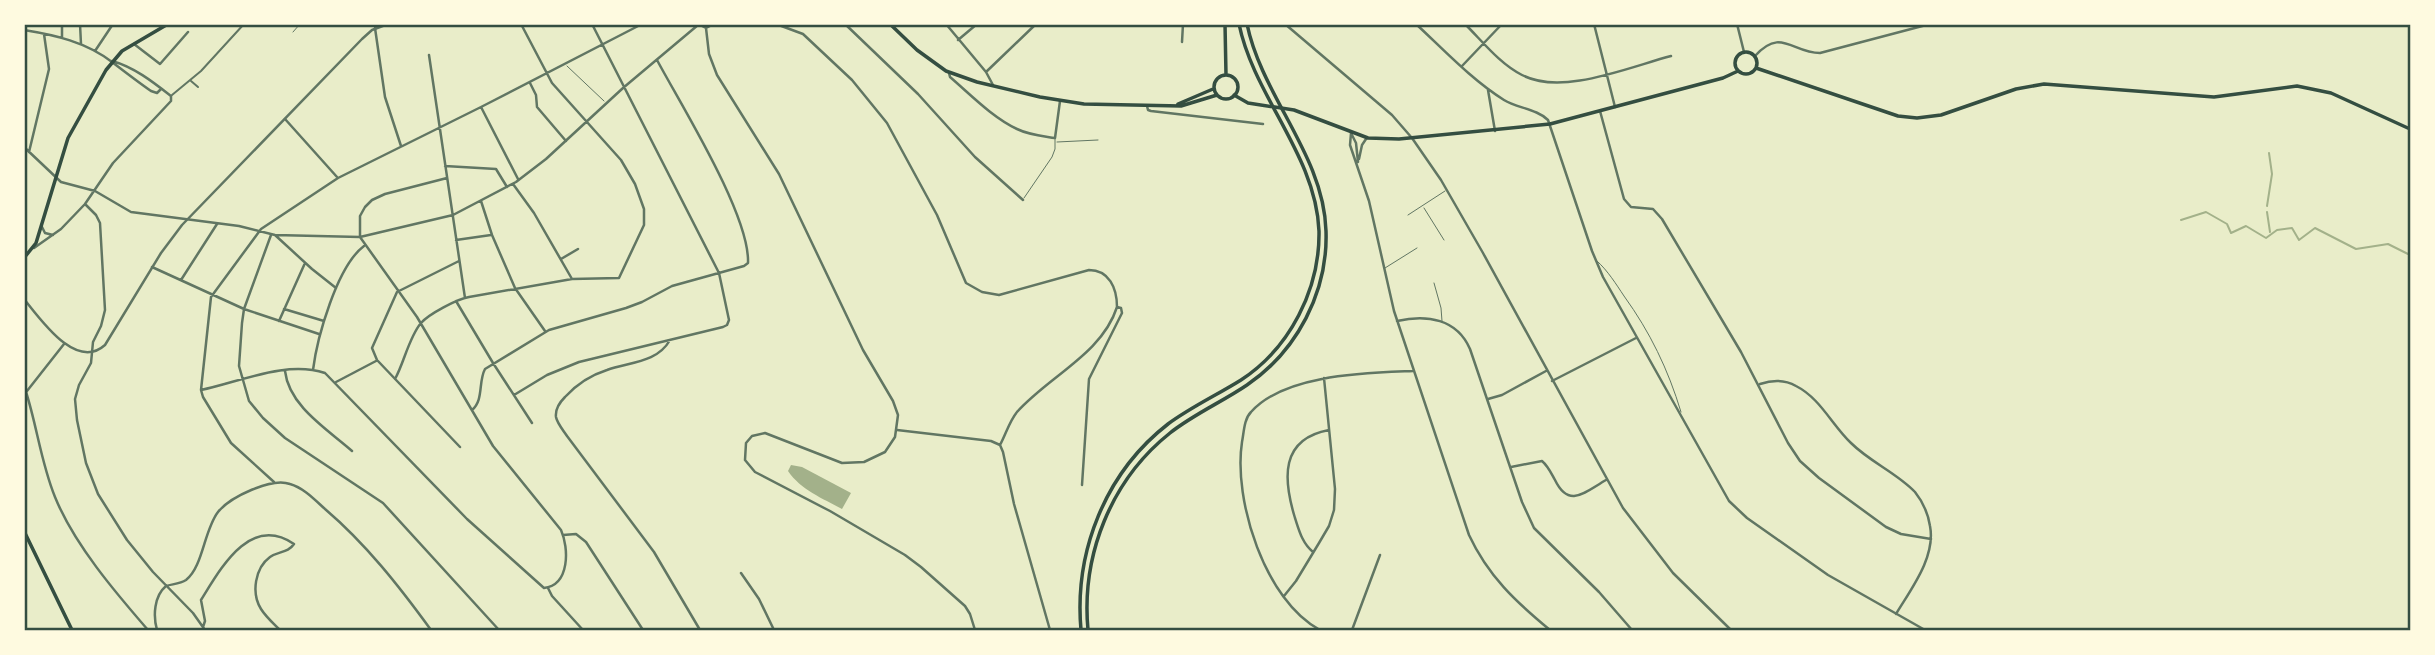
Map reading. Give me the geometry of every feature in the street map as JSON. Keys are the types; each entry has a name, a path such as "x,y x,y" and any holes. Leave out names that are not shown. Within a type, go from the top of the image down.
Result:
{"main road":[{"path":"24,258 34,248 62,152 112,61 122,51 168,24"},
{"path":"890,24 935,65 949,73 1060,101 1171,106 1187,105 1217,94"},
{"path":"1225,24 1226,75"},
{"path":"1081,631 1081,585 1086,554 1099,513 1114,484 1131,460 1156,434 1185,412 1241,379 1271,354 1294,324 1312,284 1319,230 1312,190 1304,168 1251,66 1239,24"},
{"path":"1088,631 1088,586 1093,555 1107,514 1129,476 1149,452 1171,432 1246,386 1270,367 1301,327 1320,283 1326,229 1319,187 1260,68 1247,24"},
{"path":"1234,94 1248,103 1294,110 1368,138 1412,138 1550,124 1724,78 1738,71 1748,74 1756,68 1755,56 1744,52 1736,58 1738,71"},
{"path":"1756,68 1876,111 1917,118 1941,115 2035,85 2056,84 2214,97 2297,86 2330,93 2410,129"},
{"path":"1171,106 1193,99 1214,87 1219,77 1233,77 1237,84 1234,94 1226,99 1217,94 1214,87"},
{"path":"24,531 72,631"}],"street":[{"path":"62,24 62,37"},
{"path":"80,24 81,44"},
{"path":"95,51 113,24"},
{"path":"395,379 421,323 456,301 572,279 619,278 644,228 644,209 628,170 546,74 521,24"},
{"path":"514,395 547,375 579,362 727,325 729,318 719,273 592,24"},
{"path":"274,482 231,443 201,390 212,295 258,232 338,178 642,24"},
{"path":"24,147 66,184 95,191 131,212 217,223 273,235 360,237 453,215 519,180 698,25 706,28 714,24"},
{"path":"776,24 803,34 852,80 887,123 937,215 963,279 971,287 993,295 1076,272 1095,270 1107,276 1115,289 1117,307 1109,326 1096,343 1017,412 1000,445"},
{"path":"845,24 918,94 975,157 1023,200"},
{"path":"946,24 991,78 993,86"},
{"path":"958,40 977,24"},
{"path":"1182,42 1183,24"},
{"path":"1284,24 1392,115 1412,138 1447,190 1606,480 1633,523 1657,555 1731,631"},
{"path":"1416,24 1488,90 1514,106 1543,116 1550,124 1595,259 1684,424 1723,492 1739,512 1828,575 1925,631"},
{"path":"1465,24 1514,70 1538,81 1567,83 1671,56"},
{"path":"1462,66 1502,24"},
{"path":"1594,24 1615,107"},
{"path":"1737,24 1744,52"},
{"path":"34,248 54,235 85,204 113,163 171,101 171,96 191,80 242,25"},
{"path":"24,299 46,325 79,353 92,354 105,345 167,244 187,220 362,39 375,28 387,25"},
{"path":"986,72 1034,25"},
{"path":"1755,56 1776,42 1820,53 1928,25"},
{"path":"375,28 385,97 401,146"},
{"path":"706,28 709,54 718,75 779,174 863,350 898,415 897,430 885,452 858,464 829,459 765,433 752,436 746,443 745,460 755,472 830,511 921,567 965,606 975,631"},
{"path":"24,30 62,37 81,44 132,69 171,96"},
{"path":"134,44 160,64 188,32"},
{"path":"29,152 49,69 44,34"},
{"path":"429,55 465,298"},
{"path":"472,410 478,404 482,375 493,363 545,331 626,308 671,286 747,263 740,227 726,190 657,60"},
{"path":"112,61 151,91 157,93 162,89"},
{"path":"949,73 950,77 1004,121 1026,132 1055,140 1060,101"},
{"path":"191,80 198,87"},
{"path":"529,82 536,95 537,107 566,141"},
{"path":"1488,90 1495,131"},
{"path":"1147,106 1148,110 1152,111 1263,124"},
{"path":"481,107 519,180"},
{"path":"1600,111 1624,199 1631,207 1656,211 1662,219 1800,461 1813,474 1886,527 1901,534 1931,539"},
{"path":"285,119 338,178"},
{"path":"1352,133 1397,321 1462,516 1475,548 1502,588 1550,631"},
{"path":"1359,166 1362,145 1368,138"},
{"path":"445,166 496,169 507,187"},
{"path":"201,390 285,371 313,370 325,373 428,479 523,571 541,586 548,588 558,582 565,566 563,535 554,520 500,456 421,323 360,237 360,216 372,200 447,178"},
{"path":"512,184 534,213 572,279"},
{"path":"481,201 492,235 515,288 545,331"},
{"path":"85,204 100,223 105,294 103,318 93,342 91,363 75,399 76,420 88,471 117,525 204,629"},
{"path":"181,280 217,223"},
{"path":"41,224 45,233 54,235"},
{"path":"273,235 337,288"},
{"path":"273,235 244,309 239,353 242,380 249,401 263,418 304,452 383,503 499,631"},
{"path":"456,240 492,235"},
{"path":"313,370 319,334 337,288 352,258 365,246"},
{"path":"561,259 578,249"},
{"path":"459,261 399,291 372,345 377,360 460,447"},
{"path":"279,321 305,263"},
{"path":"152,267 244,309 319,334"},
{"path":"456,301 532,423"},
{"path":"1082,485 1088,379 1119,321 1122,310 1117,307"},
{"path":"284,309 324,321"},
{"path":"1397,321 1418,317 1442,321 1458,330 1466,340 1534,528 1605,598 1632,631"},
{"path":"1552,382 1636,338"},
{"path":"670,340 664,348 649,358 605,370 584,381 562,400 556,410 556,418 654,552 700,631"},
{"path":"65,342 25,392 45,466 62,512 86,551 147,629 155,623"},
{"path":"336,382 377,360"},
{"path":"285,371 289,389 297,400 352,451"},
{"path":"1320,631 1305,620 1284,596 1257,546 1241,484 1240,453 1249,414 1290,389 1324,378 1413,371"},
{"path":"1488,399 1502,395 1546,371"},
{"path":"1284,596 1329,526 1334,509 1324,378"},
{"path":"1758,385 1784,381 1807,393 1856,448 1916,494 1926,512 1931,539 1923,566 1896,614"},
{"path":"897,430 1000,445 1050,631"},
{"path":"1313,552 1300,534 1287,485 1288,467 1292,454 1304,440 1329,430"},
{"path":"1511,467 1542,461 1561,492 1568,497 1576,496 1606,480"},
{"path":"157,631 155,623 159,595 166,586 184,581 192,573 220,509 237,498 274,482 286,482 300,488 348,530 375,558 431,631"},
{"path":"563,535 576,534 586,542 643,631"},
{"path":"204,629 201,600 232,555 247,541 270,537 294,544 287,551 262,564 257,574 258,603 280,631"},
{"path":"1352,631 1380,555"},
{"path":"741,573 759,599 774,631"},
{"path":"548,588 583,631"}],"lane":[{"path":"293,32 300,24"},
{"path":"565,64 607,103"},
{"path":"1023,200 1048,163 1055,149 1055,140 1098,140"},
{"path":"1408,215 1447,190"},
{"path":"1422,206 1444,240"},
{"path":"1383,269 1417,248"},
{"path":"1595,259 1625,297 1657,347 1672,383 1684,424"},
{"path":"1434,282 1442,321"}],"shaded area":[{"path":"791,465 802,467 851,493 842,509 812,493 793,478 788,471"}],"waterway":[{"path":"2267,206 2272,174 2269,153"},
{"path":"2181,220 2206,212 2227,224 2231,233 2246,226 2266,238 2277,230 2292,228 2299,240 2315,228 2356,249 2388,244 2410,255"},
{"path":"2267,212 2270,232"}]}
